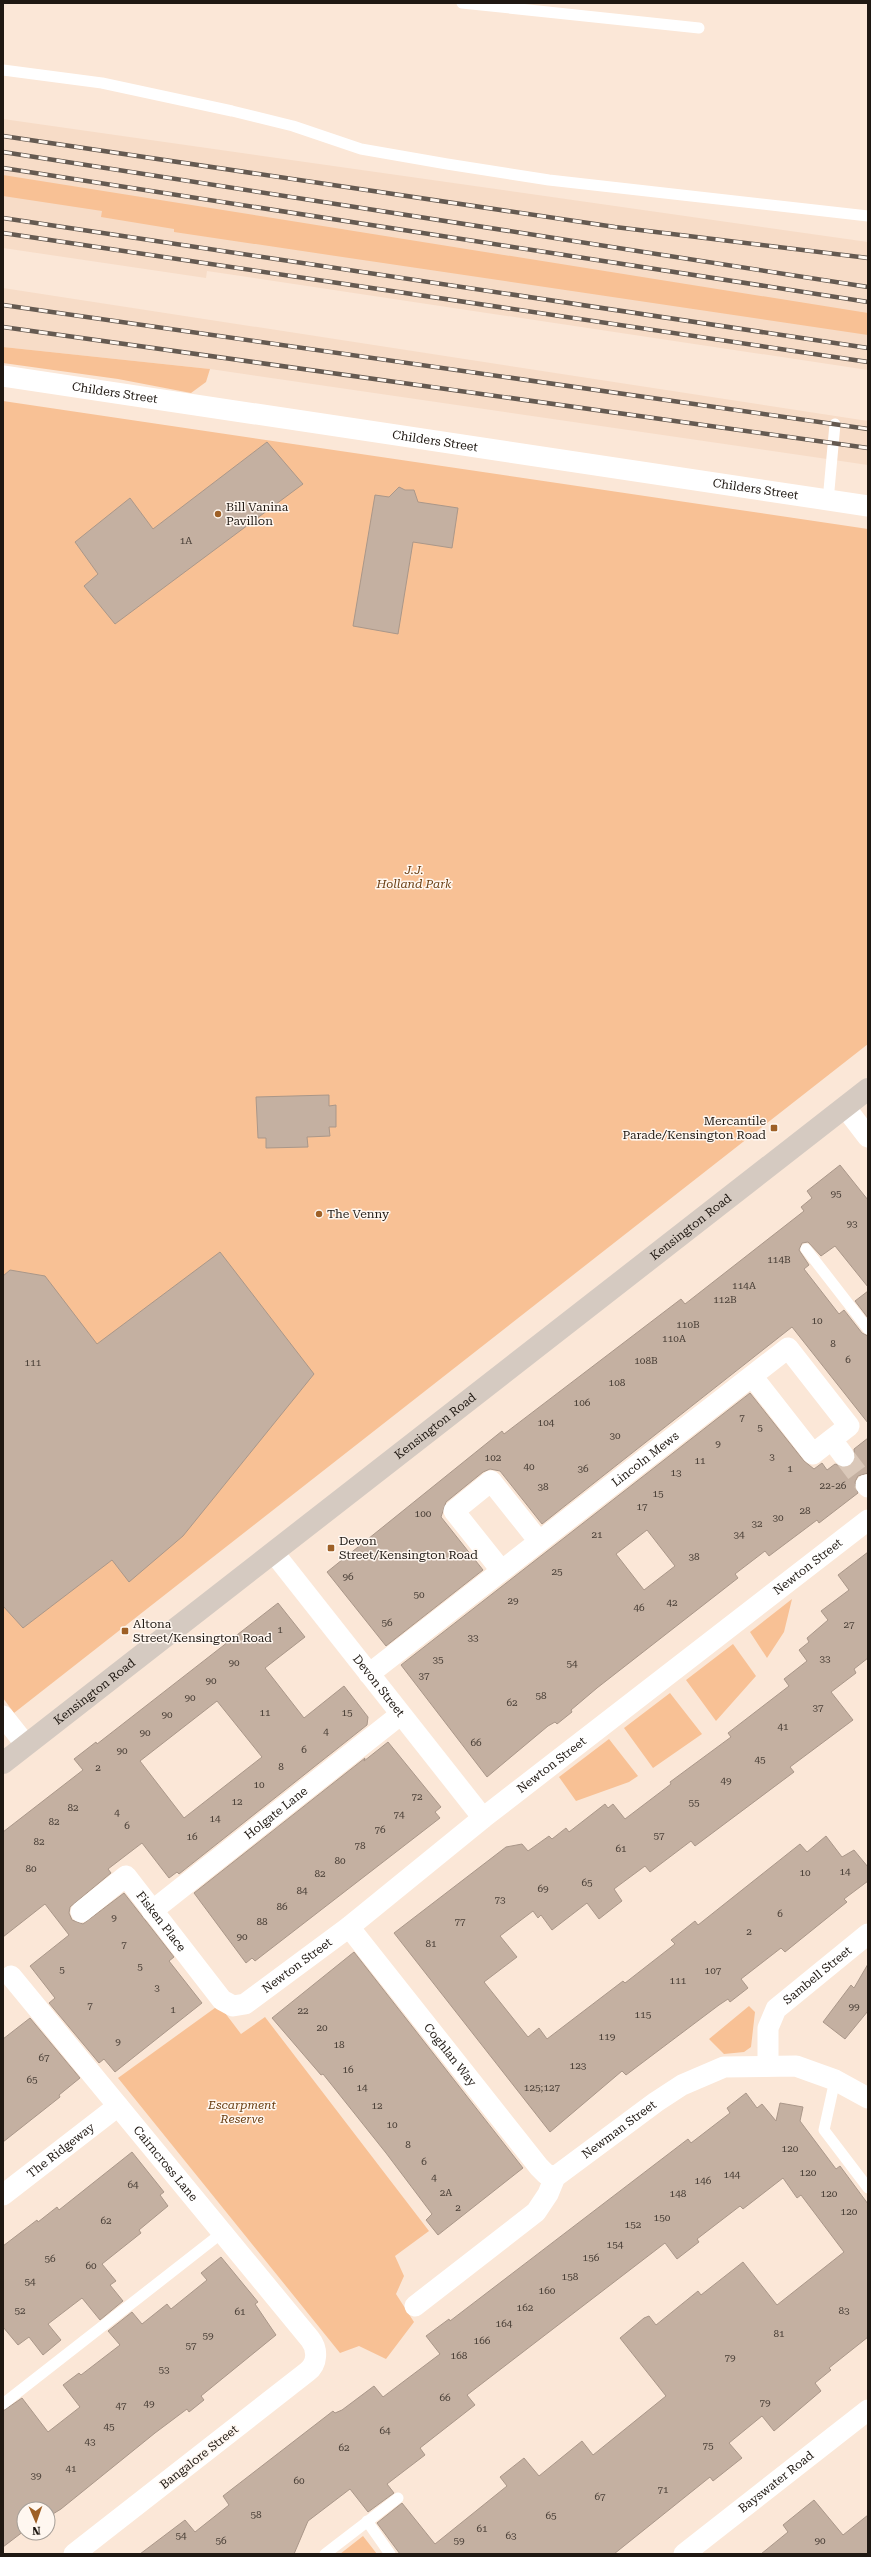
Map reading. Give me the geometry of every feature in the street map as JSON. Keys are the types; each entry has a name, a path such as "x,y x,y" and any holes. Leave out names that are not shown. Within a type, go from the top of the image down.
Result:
{"street":[{"name":"Childers Street","path":"3,376 868,506"},
{"name":"Kensington Road","path":"3,1763 868,1089"},
{"path":"845,1107 868,1137"},
{"name":"Lincoln Mews","path":"369,1674 538,1540 788,1348 849,1426 813,1454 752,1376"},
{"path":"832,1440 844,1456"},
{"path":"501,1570 454,1511 481,1489 491,1481 538,1540"},
{"name":"Newton Street","path":"235,2006 252,2000 350,1927 483,1818 868,1520"},
{"name":"Devon Street","path":"274,1553 400,1715 483,1818"},
{"name":"Holgate Lane","path":"152,1911 400,1715"},
{"path":"3,1716 26,1745"},
{"name":"Fisken Place","path":"81,1912 126,1876 222,2000 235,2006"},
{"name":"Coghlan Way","path":"350,1927 539,2167 546,2174 555,2177"},
{"name":"Sambell Street","path":"768,2066 768,2028 776,2009 868,1934"},
{"name":"Cairncross Lane","path":"10,1981 118,2106 223,2232 310,2339 316,2354"},
{"name":"Newman Street","path":"555,2177 682,2085 724,2067 796,2066 835,2080 868,2098"},
{"name":"The Ridgeway","path":"3,2195 118,2106"},
{"path":"415,2306 536,2212 548,2194 555,2177"},
{"name":"Bangalore Street","path":"77,2553 307,2372 313,2366 316,2354"},
{"name":"Bayswater Road","path":"684,2554 868,2410"}],"lane":[{"path":"462,3 699,28"},
{"path":"3,70 102,83 232,111 293,126 361,149 439,163 550,180 868,216"},
{"path":"828,501 835,424"},
{"path":"806,1249 868,1329"},
{"path":"835,2080 824,2130 868,2188"},
{"path":"3,2404 223,2232"},
{"path":"325,2554 398,2498"},
{"path":"367,2521 390,2554"}],"shaded area":[{"path":"3,119 868,242 868,370 207,271 206,278 3,248"},
{"path":"3,288 868,421 868,465 210,369 3,347"}],"green space":[{"path":"3,175 868,313 868,335 174,232 174,229 101,217 102,211 3,196"},
{"path":"3,347 210,369 206,382 191,393 118,379 3,363"},
{"name":"J.J. Holland Park","path":"3,401 868,529 868,1044 14,1713 3,1698"},
{"path":"792,1599 784,1632 767,1658 750,1632"},
{"path":"733,1644 756,1676 716,1721 686,1680"},
{"path":"670,1693 702,1734 653,1768 624,1728"},
{"path":"609,1739 638,1776 629,1782 576,1801 559,1777"},
{"name":"Escarpment Reserve","path":"219,2005 241,2034 265,2017 429,2231 395,2256 404,2276 396,2294 414,2322 386,2359 359,2346 340,2353 118,2078"},
{"path":"749,2006 755,2012 751,2047 744,2052 724,2054 709,2039"},
{"path":"363,2536 377,2554 340,2554"}],"building":[{"name":"Bill Vanina Pavillon","path":"267,442 303,484 115,624 84,586 98,574 75,542 130,498 153,529"},
{"path":"399,487 405,490 414,490 418,502 458,508 452,548 413,542 398,634 353,626 375,495 389,497"},
{"path":"329,1095 329,1106 336,1105 336,1127 329,1127 330,1136 307,1137 308,1147 266,1148 266,1138 258,1138 256,1097"},
{"path":"840,1165 868,1200 868,1287 835,1246 821,1256 808,1242 802,1243 799,1250 809,1265 804,1269 839,1314 844,1310 862,1333 868,1336 868,1423 792,1327 542,1524 500,1471 490,1469 483,1472 446,1502 441,1517 483,1570 386,1646 327,1572 502,1431 504,1434 681,1299 685,1304 804,1211 801,1207 812,1198 807,1191"},
{"path":"220,1252 314,1374 183,1536 129,1582 112,1560 23,1628 3,1606 3,1276 10,1270 45,1276 97,1344"},
{"path":"868,1291 868,1318 855,1301"},
{"path":"750,1393 804,1461 814,1469 822,1463 827,1470 835,1464 845,1468 851,1466 855,1460 854,1449 868,1438 868,1473 858,1476 855,1482 858,1493 819,1523 817,1520 769,1556 765,1551 735,1574 738,1578 597,1688 557,1724 555,1722 548,1726 487,1777 401,1665","holes":["647,1530 675,1566 644,1590 616,1554"]},
{"path":"868,1552 868,1658 854,1669 856,1673 831,1692 853,1720 790,1767 794,1772 695,1846 691,1841 650,1872 645,1866 614,1889 622,1901 599,1919 587,1903 552,1930 541,1915 538,1918 533,1911 500,1936 517,1957 484,1982 528,2037 539,2028 547,2039 623,1981 625,1983 675,1944 671,1940 695,1921 698,1925 800,1844 807,1852 826,1836 842,1857 854,1850 868,1867 868,1881 844,1899 847,1902 785,1952 781,1948 741,1979 748,1988 730,2002 728,1999 719,2005 626,2075 622,2071 550,2132 394,1933 506,1847 522,1844 528,1851 549,1836 552,1839 566,1828 569,1832 605,1804 608,1808 613,1804 625,1819 671,1784 670,1782 731,1737 728,1733 789,1686 784,1679 807,1661 799,1650 809,1642 807,1638 828,1620 821,1611 849,1590 838,1575"},
{"path":"278,1603 305,1637 265,1668 304,1718 344,1686 368,1717 367,1725 179,1874 177,1872 169,1878 142,1843 108,1869 111,1873 70,1907 69,1913 72,1920 83,1924 124,1893 174,1957 169,1961 202,2003 115,2072 104,2059 99,2063 49,2003 55,1998 30,1966 69,1935 45,1904 3,1937 3,1832 83,1770 74,1759 96,1742 97,1744","holes":["217,1701 262,1757 184,1818 140,1761"]},
{"path":"388,1742 441,1807 435,1812 440,1818 255,1961 252,1958 246,1963 194,1893 365,1758 364,1761"},
{"path":"354,1952 523,2168 438,2235 426,2220 432,2214 386,2153 323,2074 321,2075 272,2018"},
{"path":"868,1964 868,2011 845,2039 823,2022 851,1985 854,1988"},
{"path":"30,2018 80,2078 59,2095 60,2097 3,2142 3,2039"},
{"path":"746,2093 757,2108 762,2104 776,2121 780,2103 803,2107 800,2121 836,2169 840,2166 868,2204 868,2337 829,2368 831,2370 815,2383 821,2391 774,2431 762,2416 729,2443 742,2458 713,2481 710,2477 614,2554 400,2554 377,2523 402,2503 435,2544 507,2486 500,2477 524,2458 539,2476 582,2441 593,2455 666,2396 620,2338 644,2318 649,2316 656,2325 698,2291 701,2295 743,2262 777,2305 844,2252 801,2195 797,2198 783,2178 743,2209 740,2206 697,2239 699,2242 677,2259 665,2243 467,2395 475,2405 420,2448 425,2455 387,2484 394,2493 368,2512 350,2489 308,2521 294,2554 140,2554 185,2520 195,2532 229,2505 223,2496 333,2411 335,2413 342,2410 374,2386 383,2397 440,2354 426,2336 449,2319 450,2321 688,2139 691,2143 730,2113 727,2108"},
{"path":"132,2152 164,2192 160,2195 168,2206 139,2230 141,2233 102,2264 116,2281 110,2285 123,2301 100,2320 82,2298 48,2324 61,2340 43,2355 29,2337 18,2345 3,2327 3,2246 57,2207 59,2210"},
{"path":"221,2257 258,2302 255,2304 276,2335 201,2396 204,2400 189,2412 187,2409 155,2433 61,2509 56,2512 56,2501 16,2501 16,2537 3,2547 3,2411 22,2398 48,2432 80,2407 63,2385 79,2373 81,2375 120,2345 108,2331 132,2312 142,2324 167,2304 171,2309 207,2280 201,2273"},
{"path":"814,2500 843,2535 868,2515 868,2554 761,2554 788,2532 783,2525"}],"tunnel":[{"path":"844,1456 866,1485"}],"railway":[{"path":"3,136 615,227 868,258"},
{"path":"3,152 868,287"},
{"path":"3,168 868,302"},
{"path":"3,218 868,348"},
{"path":"3,233 868,362"},
{"path":"3,305 868,429"},
{"path":"3,327 868,448"}],"place":[{"name":"Bill Vanina Pavillon","path":"218,514"},
{"name":"Mercantile Parade/Kensington Road","path":"774,1128"},
{"name":"The Venny","path":"319,1214"},
{"name":"Devon Street/Kensington Road","path":"331,1548"},
{"name":"Altona Street/Kensington Road","path":"125,1631"}]}
